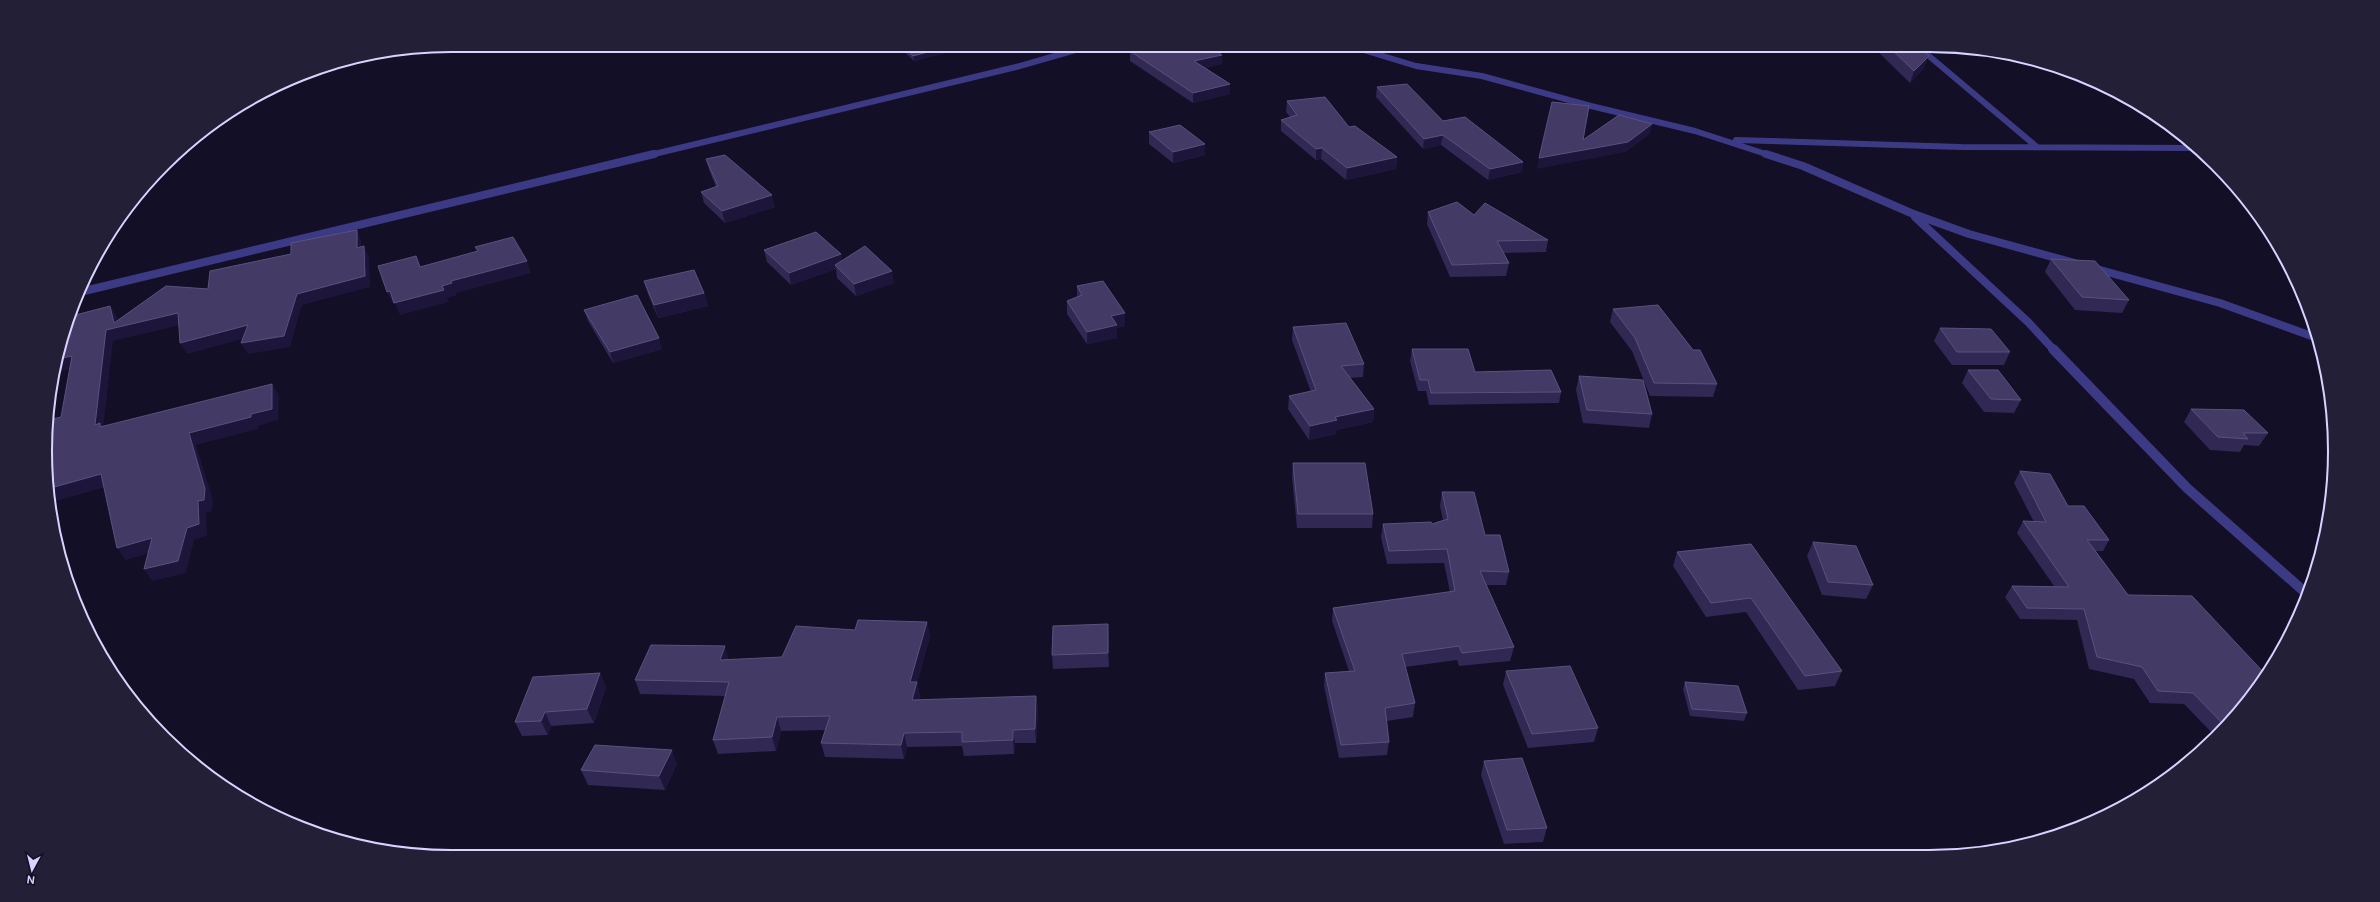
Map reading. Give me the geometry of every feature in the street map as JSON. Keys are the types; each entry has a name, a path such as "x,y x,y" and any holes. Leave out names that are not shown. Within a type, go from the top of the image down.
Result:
{"street":[{"path":"86,291 1016,67 1068,52"},
{"path":"1370,52 1416,66 1482,76 1725,140 1803,166 1911,213 1969,234 2220,303 2310,335"},
{"path":"1924,52 2037,147"},
{"path":"1725,140 1961,147 2188,148"},
{"path":"1911,213 2028,322 2187,488 2303,590"}],"building":[{"path":"909,52 928,52 913,56"},
{"path":"1132,52 1218,52 1222,55 1194,61 1230,84 1193,93"},
{"path":"1894,52 1925,52 1929,56 1914,71"},
{"path":"1407,84 1443,121 1465,117 1523,162 1490,169 1443,135 1424,139 1377,87"},
{"path":"1325,97 1349,127 1355,126 1397,157 1347,168 1322,148 1316,149 1281,120 1297,115 1287,101"},
{"path":"1552,102 1589,106 1583,140 1619,115 1652,124 1628,142 1539,158"},
{"path":"1180,125 1205,144 1173,152 1149,132"},
{"path":"725,155 772,195 722,211 701,192 718,186 706,159"},
{"path":"1457,202 1474,215 1485,203 1548,240 1497,241 1509,263 1452,265 1428,212"},
{"path":"357,230 357,248 364,246 365,276 297,294 284,336 241,343 248,325 180,343 178,313 106,330 95,425 100,423 100,427 272,384 272,409 251,414 251,417 189,433 205,489 204,500 198,501 199,524 187,528 178,561 144,569 152,538 117,548 101,474 54,487 52,451 53,419 61,417 72,356 64,358 76,315 110,306 114,323 166,286 208,289 210,271 291,254 291,243"},
{"path":"816,232 841,254 789,273 764,250"},
{"path":"513,237 527,261 451,281 452,283 442,286 444,290 394,303 390,291 387,292 378,266 416,256 420,267 478,251 475,247"},
{"path":"865,246 892,271 854,284 835,265"},
{"path":"2051,259 2095,261 2129,300 2082,297"},
{"path":"694,270 704,293 654,305 644,281"},
{"path":"1103,281 1125,313 1111,316 1117,325 1087,332 1067,301 1082,295 1077,286"},
{"path":"637,295 659,338 610,352 584,310"},
{"path":"1658,305 1693,350 1700,350 1717,384 1654,383 1635,338 1613,309"},
{"path":"1346,323 1364,364 1341,366 1374,409 1335,417 1337,420 1310,426 1289,396 1316,390 1293,327"},
{"path":"1940,328 1991,329 2010,352 1957,352"},
{"path":"1412,349 1468,349 1475,372 1551,370 1561,392 1431,393 1428,380 1420,380"},
{"path":"1968,370 1998,370 2021,400 1991,399"},
{"path":"1579,376 1643,380 1652,414 1587,410"},
{"path":"2191,409 2244,410 2268,433 2243,433 2248,439 2218,437"},
{"path":"1293,463 1365,463 1373,514 1298,514"},
{"path":"2020,471 2050,474 2068,506 2084,506 2109,540 2087,540 2128,595 2192,596 2262,671 2246,694 2221,722 2193,693 2158,691 2142,667 2097,657 2084,609 2027,608 2012,586 2069,587 2023,521 2046,522"},
{"path":"1442,492 1474,492 1485,535 1500,535 1509,572 1480,571 1514,647 1462,653 1459,646 1402,654 1415,703 1385,708 1389,742 1341,745 1325,673 1355,671 1333,608 1455,591 1447,549 1389,551 1383,524 1431,522 1432,524 1448,519"},
{"path":"1813,542 1856,546 1873,585 1828,582"},
{"path":"1751,544 1842,671 1805,676 1751,598 1711,603 1677,552"},
{"path":"858,620 927,622 910,682 917,682 912,700 1036,696 1035,729 1013,730 1013,740 962,742 962,732 904,733 901,745 821,743 830,716 777,717 772,737 713,740 729,682 635,680 651,645 725,646 720,660 782,657 796,626 855,630"},
{"path":"1108,624 1108,653 1052,655 1053,626"},
{"path":"1570,666 1598,728 1532,734 1506,671"},
{"path":"600,673 587,709 545,712 541,721 515,722 533,677"},
{"path":"1685,682 1738,686 1747,713 1692,709"},
{"path":"595,745 672,750 659,776 581,770"},
{"path":"1522,758 1547,828 1507,830 1484,761"}]}
